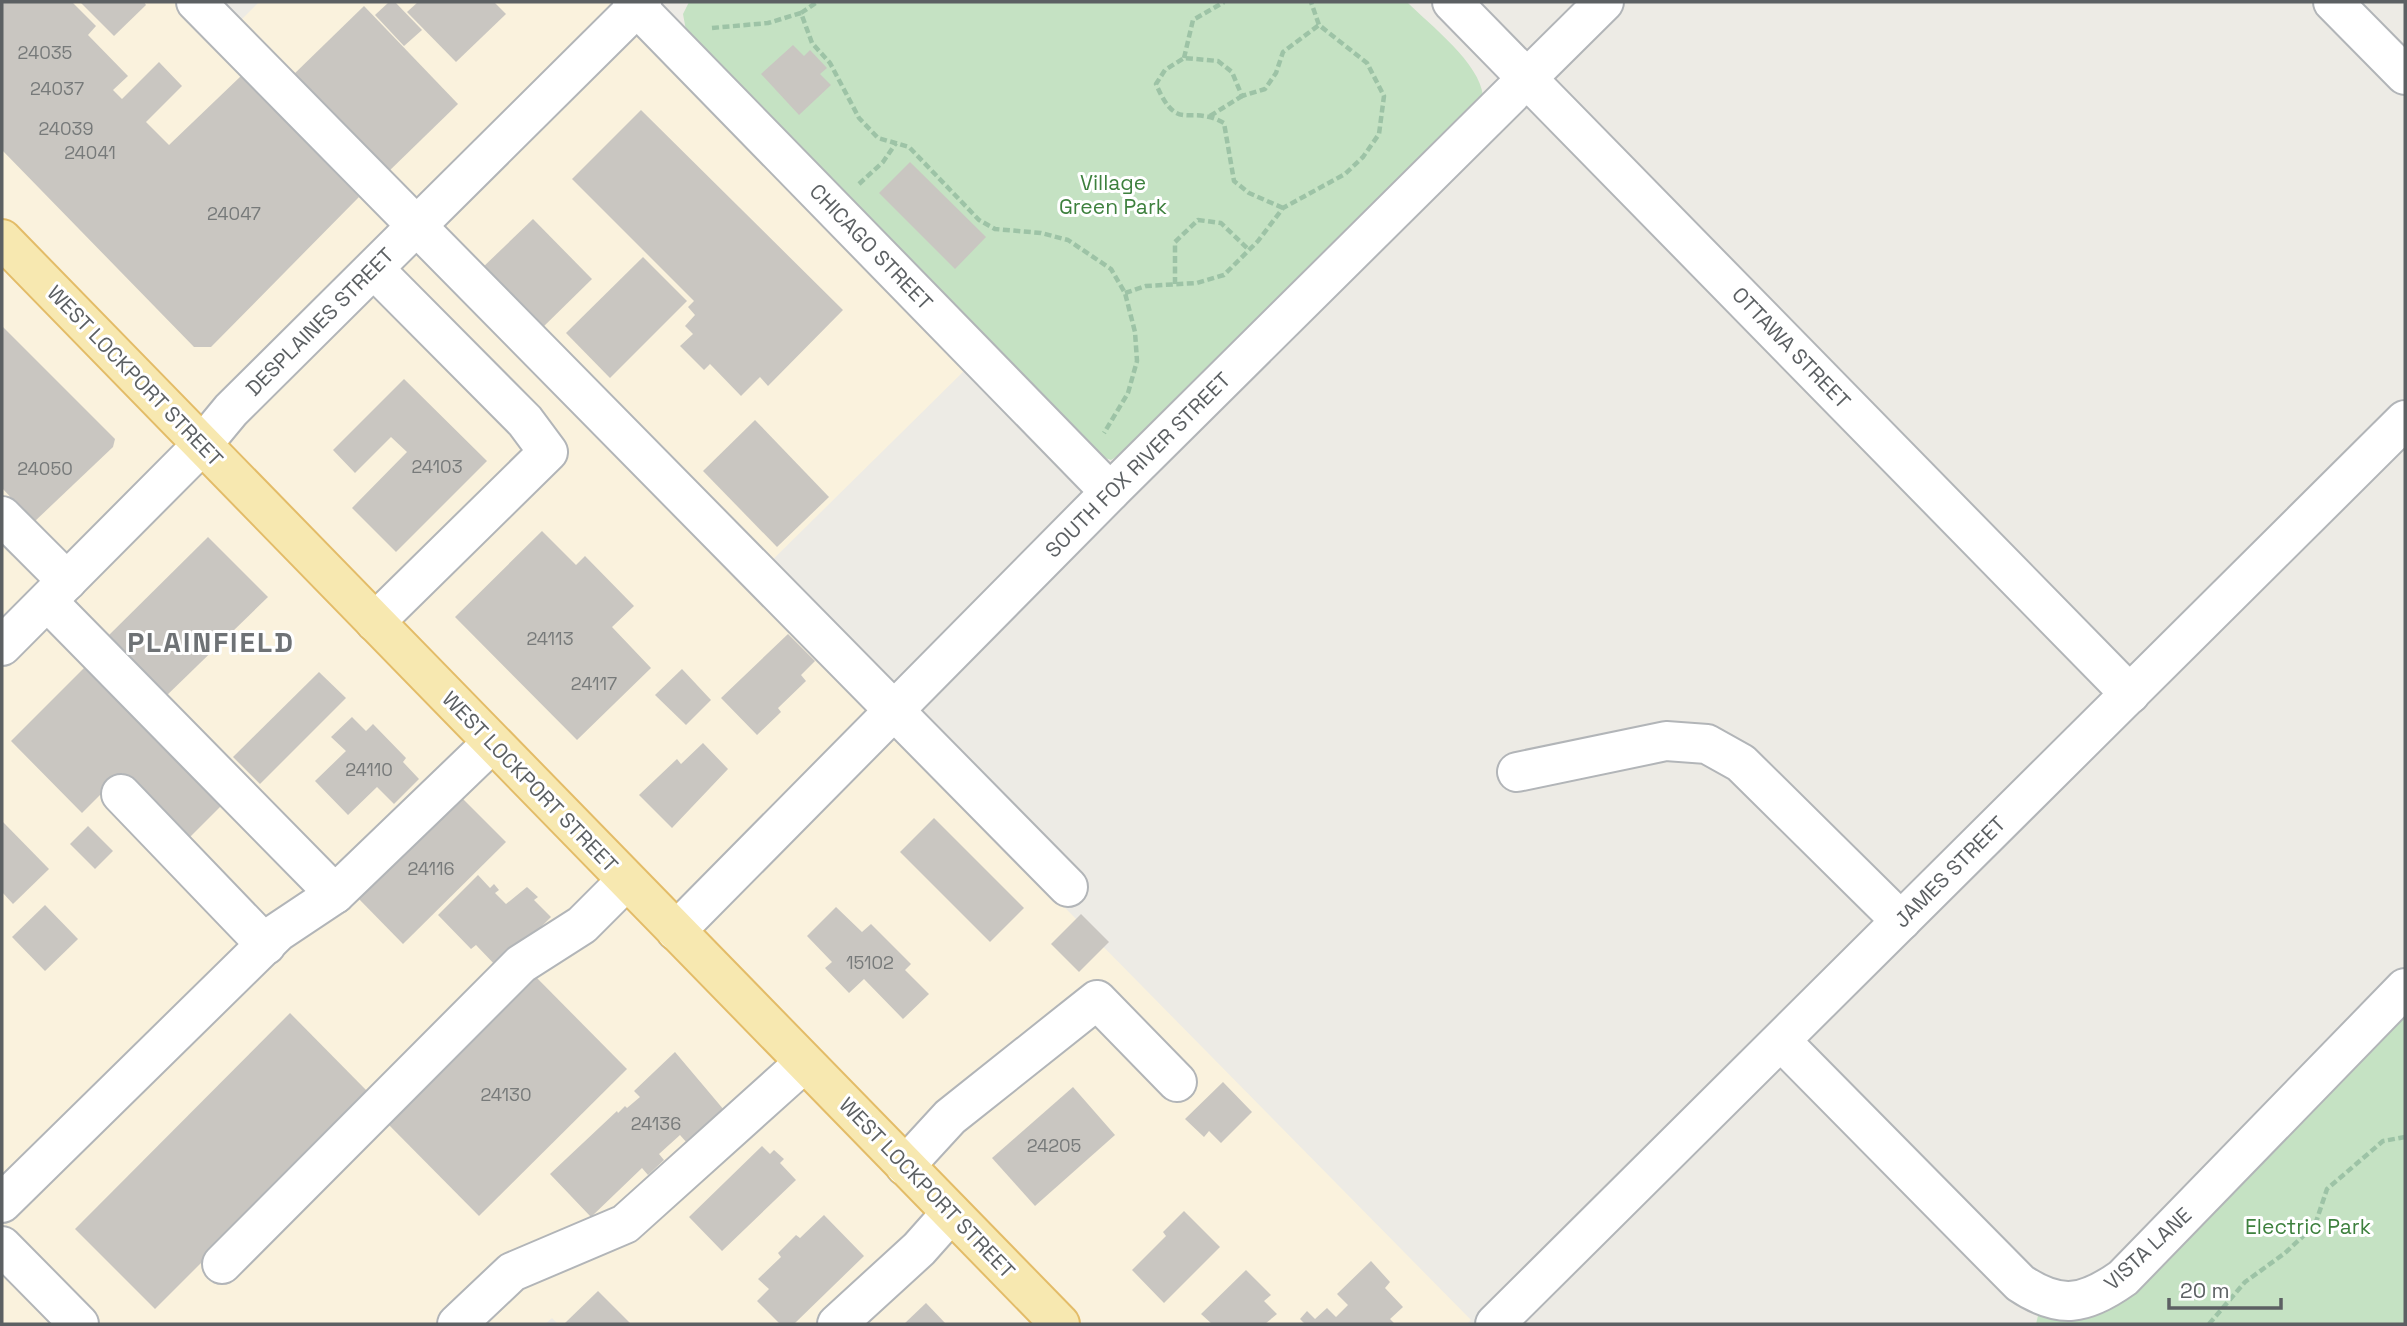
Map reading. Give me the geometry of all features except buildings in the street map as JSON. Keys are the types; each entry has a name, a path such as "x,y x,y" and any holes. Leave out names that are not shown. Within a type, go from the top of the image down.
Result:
{"main road":[{"name":"WEST LOCKPORT STREET","path":"2,239 1060,1324"}],"street":[{"path":"196,2 1068,887"},
{"name":"OTTAWA STREET","path":"1452,2 2130,694"},
{"name":"SOUTH FOX RIVER STREET","path":"676,931 1110,492 1604,2"},
{"path":"2333,2 2405,75"},
{"name":"DESPLAINES STREET","path":"2,646 202,445 231,410 637,4"},
{"name":"CHICAGO STREET","path":"637,4 1110,492"},
{"path":"373,269 525,421 548,452 375,622"},
{"name":"JAMES STREET","path":"1495,1324 2405,420"},
{"path":"2,516 57,592 335,894"},
{"path":"1517,772 1666,741 1707,744 1741,763 1901,921"},
{"path":"2,1203 278,932 335,894 492,743"},
{"path":"121,794 266,945"},
{"path":"222,1265 521,964 582,925 626,881"},
{"name":"VISTA LANE","path":"1781,1041 2020,1283 2059,1312 2074,1302 2100,1294 2123,1278 2405,988"},
{"path":"905,1167 950,1116 1097,1000 1177,1082"},
{"path":"457,1324 512,1272 625,1224 804,1063"},
{"path":"837,1324 919,1249 951,1213"},
{"path":"2,1246 79,1324"}],"path":[{"path":"704,29 768,23 801,13 817,2"},
{"path":"1184,58 1194,20 1224,2"},
{"path":"1125,293 1146,286 1197,283 1224,275 1249,250 1283,208 1345,174 1363,157 1379,134 1384,96 1367,63 1319,24 1311,2"},
{"path":"801,13 812,43 830,63 859,118 878,138 909,147 979,220 995,229 1041,233 1069,240 1111,269 1125,293 1135,331 1137,361 1128,393 1102,435"},
{"path":"1210,116 1242,96 1265,89 1276,74 1283,52 1319,24"},
{"path":"1242,96 1232,72 1218,61 1184,58 1164,70 1156,85 1166,107 1180,117 1210,116 1224,123 1234,181 1249,193 1283,208"},
{"path":"833,208 883,162 896,143"},
{"path":"1175,284 1175,242 1198,220 1221,223 1249,250"},
{"path":"2209,1324 2245,1282 2285,1254 2315,1225 2326,1189 2383,1141 2405,1137"}],"shaded area":[{"path":"2,2 211,2 235,26 259,2 615,2 971,364 747,585 1471,1320 1467,1324 1079,1324 2,227"},
{"path":"2,263 1038,1324 558,1324 552,1318 545,1324 2,1324"}],"green space":[{"name":"Village Green Park","path":"689,2 1407,2 1464,58 1480,83 1483,96 1131,448 1111,460 1099,456 687,36 683,14"},
{"name":"Electric Park","path":"2405,988 2405,1324 2036,1324 2041,1303 2074,1302"}],"district":[{"name":"PLAINFIELD","path":"211,642"}]}
